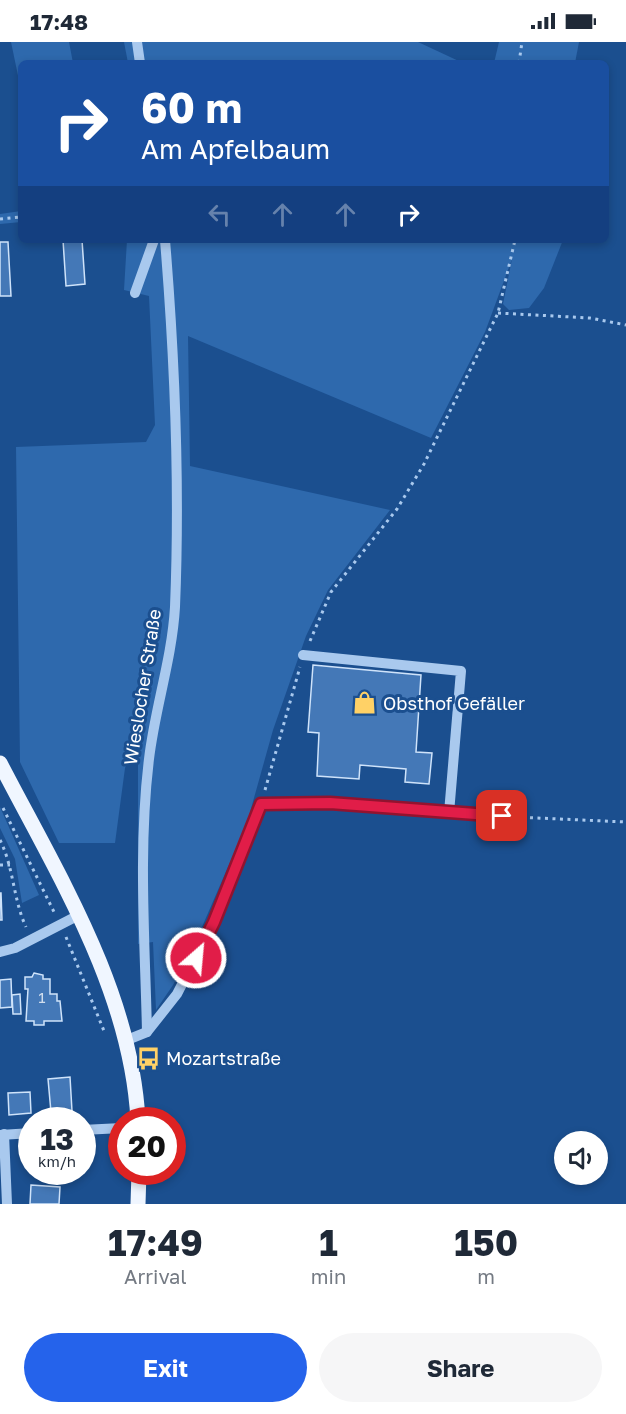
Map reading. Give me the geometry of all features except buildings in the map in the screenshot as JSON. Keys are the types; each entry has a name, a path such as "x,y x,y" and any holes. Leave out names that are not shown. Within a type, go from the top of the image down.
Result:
{"main road":[{"path":"0,763 79,915 108,985 127,1040 136,1107"},
{"path":"138,1204 139,1185"}],"street":[{"path":"137,42 140,60"},
{"path":"135,293 153,243"},
{"name":"Wieslocher Straße","path":"147,1032 142,828 149,757 171,648 175,608 175,364 165,243"},
{"path":"303,656 461,671 449,813"},
{"path":"127,1040 147,1032 177,994 214,922 261,804 330,803 502,816"},
{"path":"0,952 31,940 79,915"},
{"path":"8,1204 2,1134 18,1133"}],"path":[{"path":"519,60 522,42"},
{"path":"0,219 18,217"},
{"path":"261,804 276,744 303,656 332,592 397,509 424,464 498,313 514,243"},
{"path":"498,313 590,318 626,325"},
{"path":"0,801 60,925 107,1040"},
{"path":"502,816 626,822"},
{"path":"0,840 10,865 17,907 31,940"},
{"path":"0,865 10,865"}],"shaded area":[{"path":"11,42 69,42 72,60 18,60 18,76"},
{"path":"124,42 418,42 457,60 127,60"},
{"path":"499,42 579,42 576,60 495,60"},
{"path":"18,211 18,222 0,224 0,214"},
{"path":"127,243 562,243 544,288 529,308 509,310 503,304 512,259 485,332 431,438 188,336 190,466 390,510 328,590 306,636 273,730 247,823 192,950 156,1010 153,942 138,944 138,738 125,768 115,843 59,843 20,762 16,447 146,442 155,425 149,296 124,290"},
{"path":"0,807 39,895 22,903 15,859 0,828"}],"place":[{"name":"Obsthof Gefäller","path":"365,703"},
{"name":"Mozartstraße","path":"148,1058"}],"route":[{"path":"196,958 214,922 261,804 330,803 502,816"}]}
